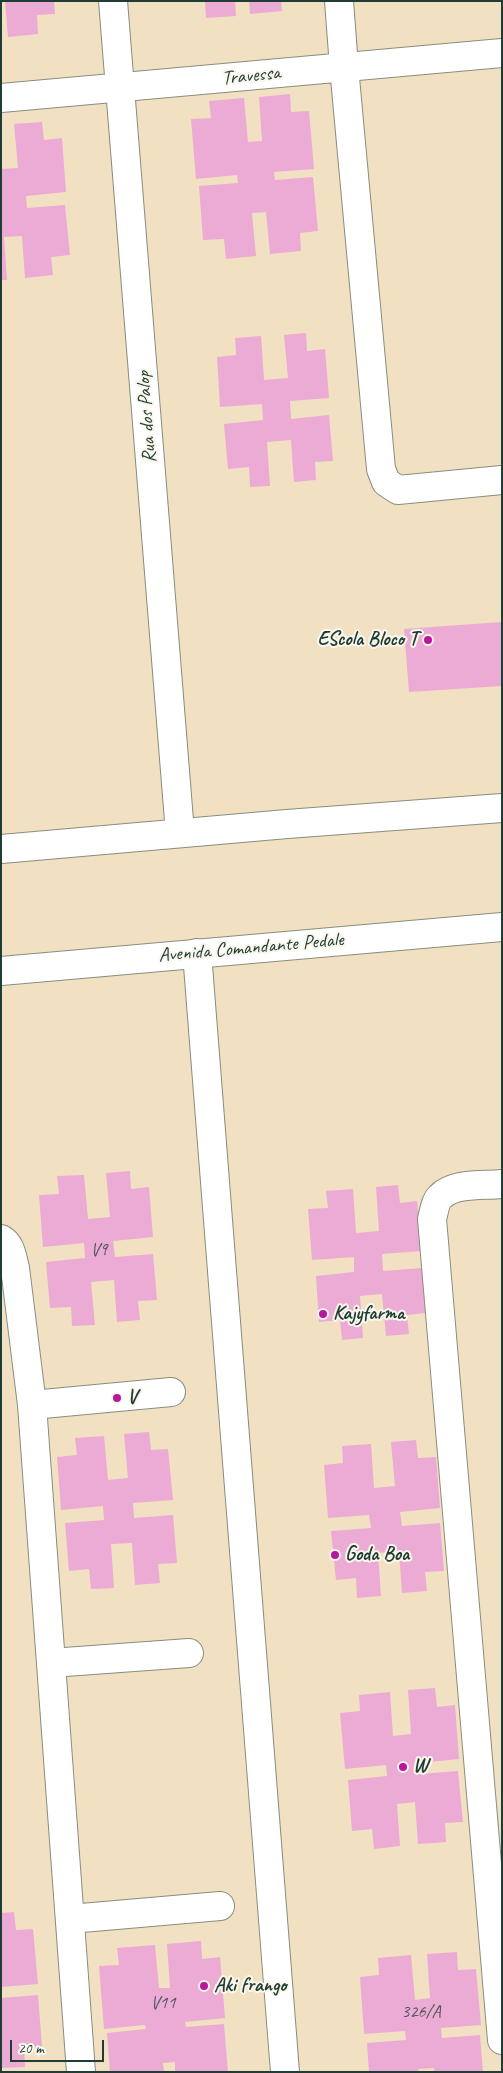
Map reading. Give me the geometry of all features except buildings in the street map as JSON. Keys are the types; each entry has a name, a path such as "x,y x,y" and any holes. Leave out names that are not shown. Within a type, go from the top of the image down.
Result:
{"street":[{"name":"Rua dos Palop","path":"113,1 180,833"},
{"path":"339,1 381,468 386,482 398,490 502,480"},
{"name":"Travessa","path":"1,98 120,89 502,53"},
{"path":"1,849 502,808"},
{"name":"Avenida Comandante Pedale","path":"1,971 502,927"},
{"path":"197,953 285,2072"},
{"path":"502,1184 458,1187 447,1192 440,1197 432,1219 502,2040"},
{"path":"1,1239 5,1241 11,1252 15,1268 32,1405 82,2072"},
{"path":"32,1405 171,1392"},
{"path":"51,1663 189,1653"},
{"path":"70,1919 220,1906"}],"place":[{"name":"EScola Bloco T","path":"428,640"},
{"name":"Kajyfarma","path":"323,1314"},
{"name":"V","path":"117,1398"},
{"name":"Goda Boa","path":"335,1555"},
{"name":"W","path":"403,1767"},
{"name":"Aki frango","path":"204,1986"}]}
